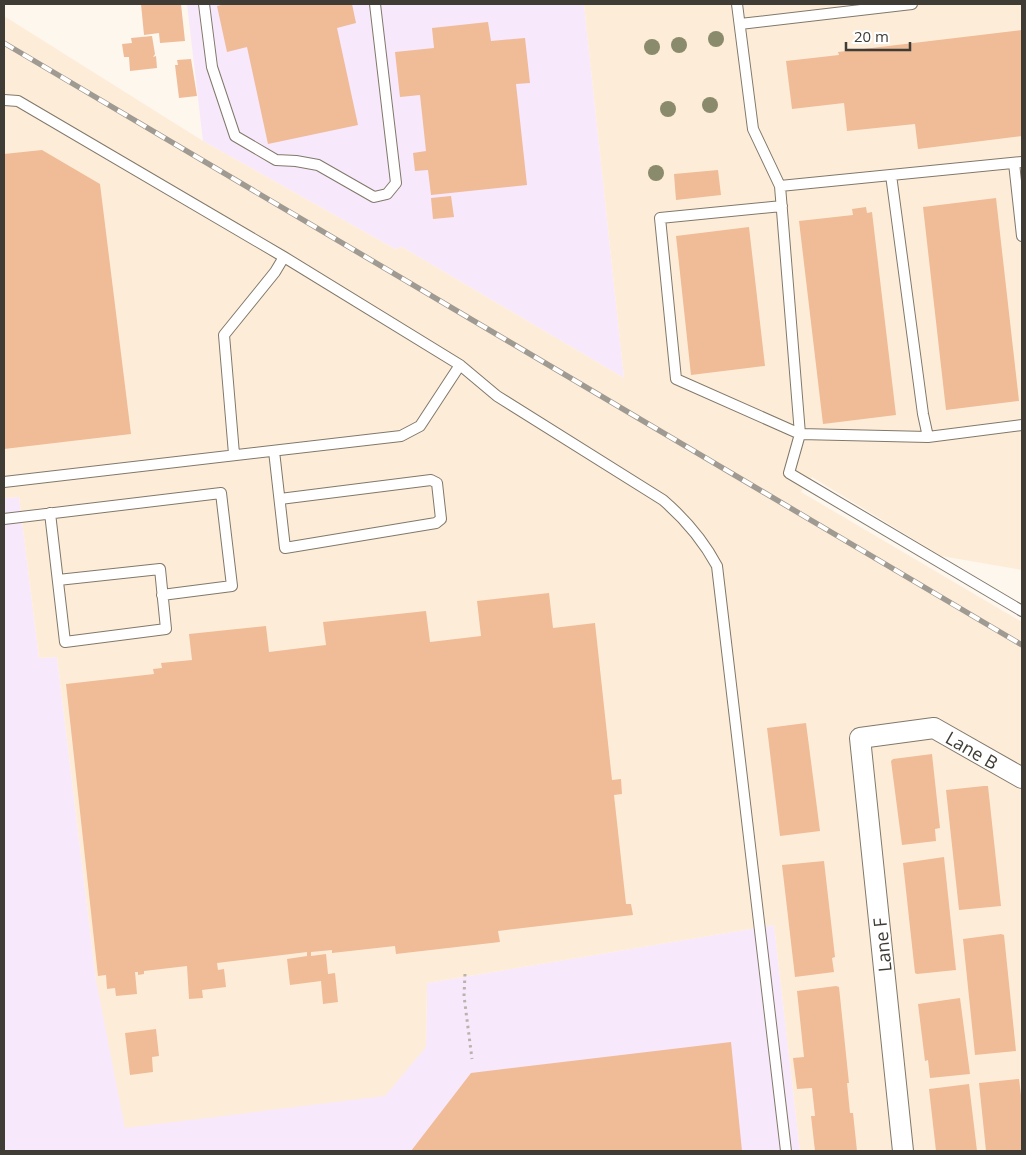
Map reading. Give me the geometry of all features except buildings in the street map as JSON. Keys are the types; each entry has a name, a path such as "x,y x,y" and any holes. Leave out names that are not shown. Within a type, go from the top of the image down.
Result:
{"street":[{"name":"Lane B","path":"860,738 934,728 1022,778"},
{"name":"Lane F","path":"860,738 903,1151"}],"lane":[{"path":"204,4 212,67 235,136 276,160 296,160 318,166 374,198 386,194 396,183 375,4"},
{"path":"737,4 753,129 780,186 800,434 789,473 1022,611"},
{"path":"740,24 912,4"},
{"path":"4,100 18,101 284,257 460,365 497,396 663,500 682,516 707,548 717,566 786,1151"},
{"path":"780,186 1018,162 1022,236"},
{"path":"891,175 923,414 928,437"},
{"path":"782,206 660,218 676,378 800,434 928,437 1022,425"},
{"path":"234,454 224,335 275,272 284,257"},
{"path":"4,482 401,436 420,426 460,365"},
{"path":"274,451 285,548 436,524 441,519 437,483 431,480 280,499"},
{"path":"4,519 221,493 232,586 162,595"},
{"path":"50,513 65,642 166,629 160,568 58,580"}],"path":[{"path":"465,974 464,996 472,1059"}],"shaded area":[{"path":"187,4 584,4 624,378 402,247 395,249 203,141"},
{"path":"584,4 1022,4 1022,570 941,556 812,477 801,492 1022,622 1022,1151 800,1151 774,925 427,983 426,1047 385,1096 125,1128 96,980 57,657 39,658 19,497 4,498 4,16 203,141 395,249 402,247 624,378"},
{"path":"19,497 39,658 57,657 96,980 426,1047 427,983 774,925 800,1151 4,1151 4,498"}],"railway":[{"path":"4,43 1022,645"}]}
